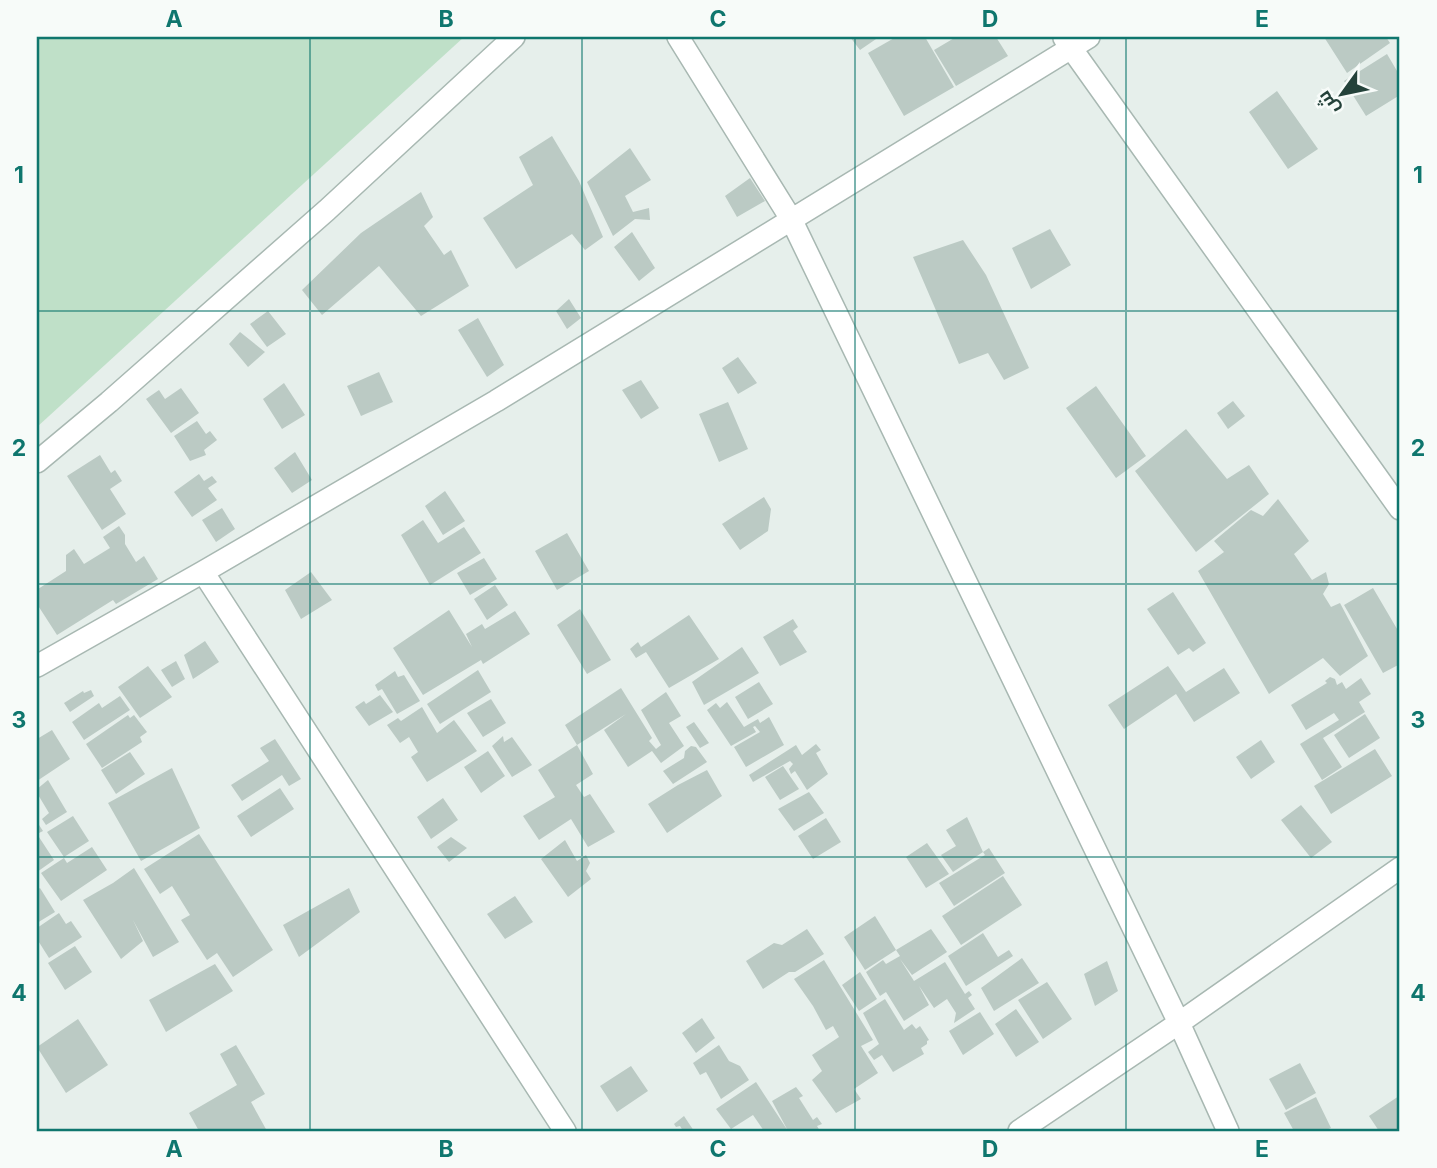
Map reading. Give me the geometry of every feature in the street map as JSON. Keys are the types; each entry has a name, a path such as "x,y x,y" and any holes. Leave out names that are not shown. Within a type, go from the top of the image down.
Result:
{"street":[{"path":"37,462 120,393 327,211 514,37"},
{"path":"678,37 791,219 1179,1023 1228,1131"},
{"path":"37,666 496,401 944,127 1067,42 1089,37"},
{"path":"1067,42 1400,509"},
{"path":"203,572 565,1131"},
{"path":"1019,1131 1400,868"}],"green space":[{"path":"37,37 464,37 37,427"}],"building":[{"path":"850,37 879,37 860,50"},
{"path":"896,37 925,37 954,87 904,116 868,53"},
{"path":"956,37 996,37 1008,56 956,86 934,50"},
{"path":"1324,37 1386,37 1390,43 1347,73"},
{"path":"1387,54 1400,76 1400,95 1366,116 1344,81"},
{"path":"1277,91 1318,149 1288,169 1249,112"},
{"path":"552,136 579,181 603,237 585,250 572,234 516,269 483,218 533,185 519,157"},
{"path":"630,148 651,180 625,196 633,212 649,208 650,220 635,219 613,236 587,182"},
{"path":"750,178 765,201 737,217 725,196"},
{"path":"421,192 433,217 424,226 444,255 451,250 469,286 421,316 379,266 322,315 302,290 361,233"},
{"path":"1050,229 1071,265 1031,289 1012,248"},
{"path":"632,232 655,268 639,281 614,247"},
{"path":"963,240 986,275 1029,368 1004,380 988,353 959,364 913,257"},
{"path":"569,299 581,318 567,329 556,311"},
{"path":"268,311 286,334 267,347 250,324"},
{"path":"478,318 504,365 487,377 458,330"},
{"path":"240,332 265,352 248,367 229,344"},
{"path":"738,357 757,383 738,394 722,368"},
{"path":"379,372 393,402 361,416 347,386"},
{"path":"641,380 659,408 641,419 622,390"},
{"path":"284,383 305,415 282,429 263,399"},
{"path":"1096,386 1146,456 1116,478 1066,408"},
{"path":"181,388 199,413 171,433 146,399 159,390 165,399"},
{"path":"1233,401 1245,416 1228,429 1217,413"},
{"path":"728,402 748,449 719,462 699,414"},
{"path":"197,421 206,434 210,431 217,440 204,450 206,455 190,461 174,436"},
{"path":"1186,429 1227,479 1249,465 1269,494 1196,552 1135,471"},
{"path":"295,452 312,480 292,493 274,468"},
{"path":"100,455 111,473 115,470 122,481 110,489 126,514 102,530 67,476"},
{"path":"199,474 204,481 212,476 217,482 208,488 217,500 192,517 174,492"},
{"path":"445,491 465,521 443,535 425,506"},
{"path":"764,497 771,509 768,531 740,550 722,524"},
{"path":"1278,499 1309,541 1294,554 1312,580 1326,572 1329,584 1323,594 1331,607 1340,603 1368,656 1340,676 1323,658 1269,694 1198,571 1224,552 1214,541 1251,510 1263,516"},
{"path":"222,508 235,529 216,542 202,520"},
{"path":"423,520 438,543 464,527 481,553 430,585 401,535"},
{"path":"119,526 125,535 125,544 136,562 144,556 158,579 116,604 113,600 57,635 37,604 38,589 66,571 66,555 74,549 84,564 110,548 103,537"},
{"path":"567,533 589,571 557,590 535,551"},
{"path":"484,558 497,579 470,595 457,573"},
{"path":"311,572 332,600 301,619 285,590"},
{"path":"495,585 508,605 487,620 474,599"},
{"path":"1373,588 1400,634 1400,664 1383,673 1344,605"},
{"path":"1173,592 1206,643 1193,652 1189,648 1178,655 1147,609"},
{"path":"580,609 611,660 587,674 557,625"},
{"path":"449,610 472,647 466,634 482,624 485,629 515,611 530,634 483,664 481,660 423,695 393,648"},
{"path":"689,615 719,659 669,688 646,652 636,658 630,649 638,642 641,647"},
{"path":"793,619 798,627 793,631 807,652 780,666 763,637"},
{"path":"205,641 219,662 193,679 184,655"},
{"path":"742,647 759,673 704,705 692,682"},
{"path":"176,661 185,679 172,687 161,670"},
{"path":"148,666 172,697 140,718 118,687"},
{"path":"1168,666 1186,692 1224,668 1240,693 1194,722 1176,694 1124,729 1108,705"},
{"path":"478,670 491,692 440,724 427,704"},
{"path":"395,671 398,677 404,675 420,701 397,714 382,689 378,691 375,685"},
{"path":"1330,677 1335,679 1337,685 1342,682 1346,689 1361,678 1371,694 1359,702 1365,712 1323,738 1342,767 1322,780 1300,744 1339,720 1334,713 1306,730 1291,705 1327,683 1325,681"},
{"path":"759,682 773,704 748,719 735,697"},
{"path":"621,688 656,749 661,745 641,710 666,692 681,716 669,723 684,746 661,763 652,751 628,767 604,730 626,714 577,745 565,725"},
{"path":"91,690 94,696 70,712 64,703 83,691 84,693"},
{"path":"380,695 393,712 369,726 355,707"},
{"path":"120,696 130,710 84,740 72,722 99,703 102,708"},
{"path":"491,699 506,723 483,737 467,713"},
{"path":"727,702 744,727 758,719 760,723 769,717 784,745 746,767 734,747 760,732 755,726 753,727 756,732 731,746 707,710 716,703 720,708"},
{"path":"422,707 437,733 454,720 477,751 427,782 411,757 418,752 409,737 400,743 387,725 398,718 401,721"},
{"path":"1365,714 1380,738 1349,758 1334,735"},
{"path":"128,715 130,718 134,715 147,732 140,737 142,742 102,768 86,744"},
{"path":"694,722 709,743 700,748 686,727"},
{"path":"52,730 70,759 37,781 37,739"},
{"path":"503,736 504,742 512,737 532,765 512,777 492,746"},
{"path":"275,739 301,779 289,786 282,775 242,801 231,785 269,761 260,748"},
{"path":"1261,740 1275,762 1251,779 1236,757"},
{"path":"816,744 821,750 816,753 828,774 807,790 795,771 791,774 789,769 793,764 790,761 753,782 749,775 796,745 802,755"},
{"path":"577,745 593,774 576,785 584,797 590,794 615,832 588,847 571,819 539,840 523,816 555,797 538,770"},
{"path":"691,746 696,747 707,762 673,784 663,771 684,758 685,751"},
{"path":"1375,749 1392,776 1331,814 1314,786"},
{"path":"488,751 505,776 481,793 464,767"},
{"path":"130,752 145,774 116,794 101,770"},
{"path":"783,766 799,789 780,800 765,777"},
{"path":"172,768 200,828 141,861 108,803"},
{"path":"707,770 722,796 667,833 648,804"},
{"path":"48,780 67,812 46,825 42,819 49,813 37,789"},
{"path":"280,788 294,809 251,837 237,816"},
{"path":"809,792 824,813 794,831 778,809"},
{"path":"443,798 458,820 431,839 417,817"},
{"path":"1301,805 1332,842 1311,858 1281,820"},
{"path":"73,816 89,841 64,857 47,832"},
{"path":"967,817 983,852 953,872 941,855 956,846 946,830"},
{"path":"826,818 841,842 813,859 798,836"},
{"path":"39,825 43,831 37,834 37,826"},
{"path":"37,834 54,860 37,872"},
{"path":"199,834 273,950 233,977 217,953 207,960 181,920 190,915 172,886 160,894 144,869"},
{"path":"451,837 467,848 449,862 437,847"},
{"path":"565,840 577,861 586,855 590,863 586,871 591,879 568,897 541,859"},
{"path":"927,843 949,874 926,888 906,857"},
{"path":"92,847 107,870 61,901 41,873 64,858 67,863"},
{"path":"989,848 1005,873 954,906 939,883 985,855 983,852"},
{"path":"134,868 179,942 153,957 133,920 143,941 121,959 83,900"},
{"path":"1003,876 1022,905 961,945 942,916"},
{"path":"40,888 55,912 37,923 37,890"},
{"path":"349,888 360,912 299,957 283,925"},
{"path":"515,896 533,922 505,939 487,914"},
{"path":"59,913 66,924 71,921 82,937 49,958 37,939 37,928"},
{"path":"875,916 896,950 865,970 844,937"},
{"path":"807,929 824,954 763,989 746,961 774,943 782,945"},
{"path":"931,929 947,952 912,975 900,959 914,981 945,962 965,994 969,991 972,995 968,998 975,1009 954,1023 956,1013 947,999 934,1008 919,986 929,1005 904,1021 886,992 880,996 866,972 883,960 886,964 900,956 896,950"},
{"path":"983,933 998,957 1009,950 1013,956 966,986 948,956"},
{"path":"75,946 92,972 65,990 48,963"},
{"path":"1022,958 1039,983 994,1011 981,988"},
{"path":"824,960 873,1040 861,1046 878,1073 854,1089 861,1099 836,1113 812,1080 822,1071 812,1055 839,1037 833,1026 826,1030 794,979"},
{"path":"1107,961 1118,991 1095,1006 1084,974"},
{"path":"215,964 233,991 166,1032 149,1000"},
{"path":"860,972 877,999 859,1011 842,985"},
{"path":"1047,982 1072,1019 1043,1039 1018,1000"},
{"path":"885,999 904,1030 912,1024 916,1029 920,1026 929,1040 921,1048 924,1054 893,1072 882,1055 874,1060 868,1052 879,1044 863,1013"},
{"path":"1016,1009 1039,1042 1016,1057 995,1024"},
{"path":"980,1012 994,1034 963,1055 949,1031"},
{"path":"702,1018 715,1038 696,1053 682,1033"},
{"path":"78,1019 108,1065 66,1093 37,1047"},
{"path":"236,1045 265,1094 251,1102 267,1131 199,1131 189,1113 237,1085 220,1054"},
{"path":"719,1045 729,1061 740,1066 749,1080 721,1099 706,1072 700,1075 693,1063"},
{"path":"1300,1063 1316,1093 1286,1110 1269,1079"},
{"path":"631,1066 648,1091 617,1112 600,1086"},
{"path":"756,1082 788,1131 764,1131 753,1115 731,1129 716,1109"},
{"path":"796,1087 803,1096 799,1098 813,1120 817,1117 822,1124 817,1126 820,1131 788,1131 772,1101"},
{"path":"1399,1096 1400,1131 1379,1131 1369,1116"},
{"path":"1316,1097 1331,1128 1324,1131 1294,1131 1284,1113"},
{"path":"684,1116 694,1131 683,1131 680,1126 676,1127 674,1124"}]}
